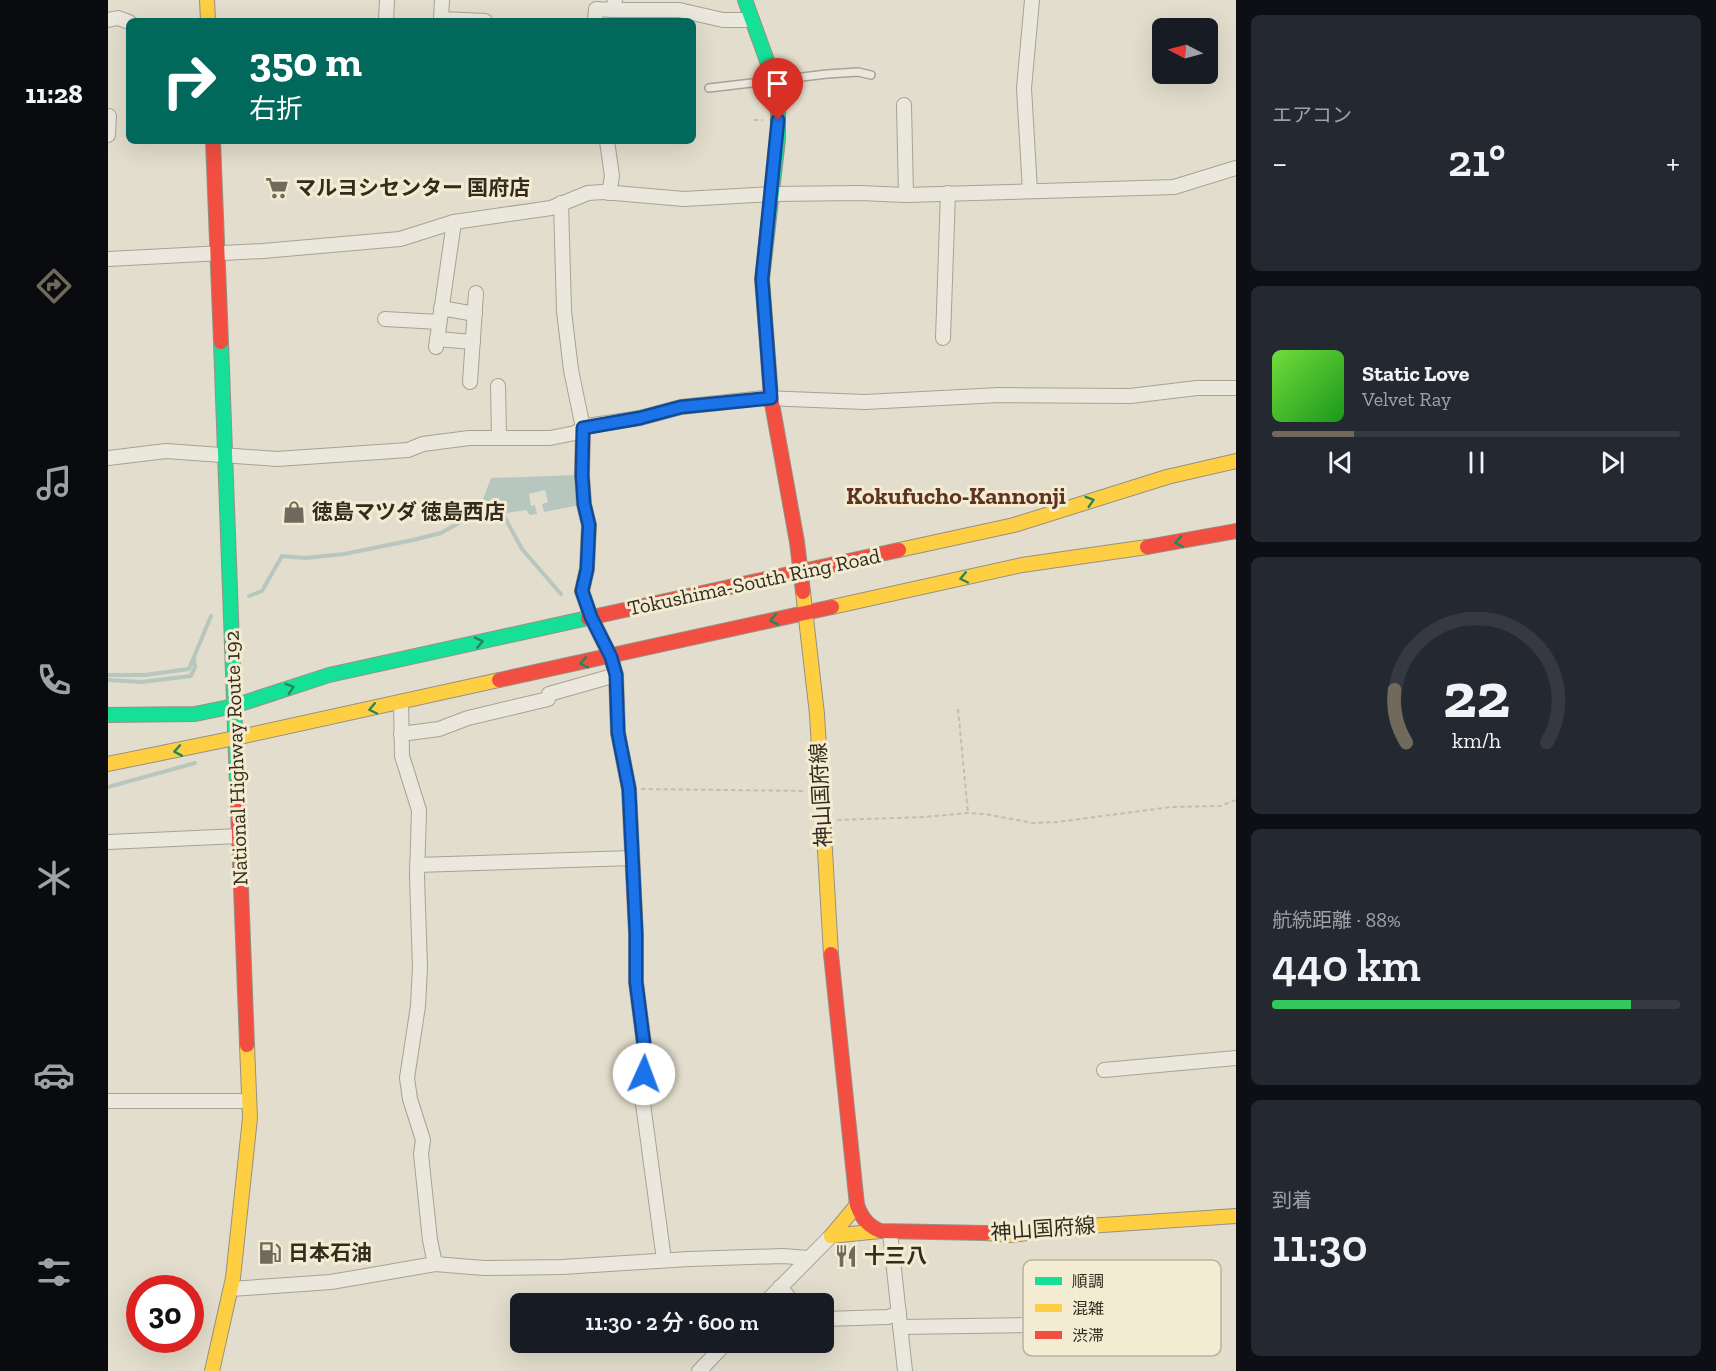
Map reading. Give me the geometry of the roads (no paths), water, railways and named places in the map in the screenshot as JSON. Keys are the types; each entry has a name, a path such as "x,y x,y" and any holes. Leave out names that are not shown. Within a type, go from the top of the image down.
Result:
{"main road":[{"path":"207,0 208,18"},
{"name":"神山国府線","path":"745,0 774,80 778,120 762,279 771,398 797,542 817,714 829,932 857,1205"},
{"name":"National Highway Route 192","path":"212,1371 231,1289 250,1118 213,144"},
{"name":"Tokushima-South Ring Road","path":"108,715 195,714 234,706 328,675 1014,525 1167,477 1236,461"},
{"name":"Tokushima-South Ring Road","path":"108,764 611,657 1022,565 1180,542 1236,531"},
{"path":"108,704 129,716"},
{"path":"831,1236 857,1205 862,1217 870,1226 885,1232"},
{"name":"神山国府線","path":"831,1236 945,1231 1012,1235 1073,1227 1236,1216"}],"street":[{"path":"386,18 387,0"},
{"path":"441,18 442,0"},
{"path":"1030,191 1024,88 1032,0"},
{"path":"595,18 596,9 614,5 679,10 723,20 751,20"},
{"path":"108,20 118,18 126,21"},
{"path":"904,105 906,195"},
{"path":"108,135 109,116"},
{"path":"607,144 612,176 609,193"},
{"path":"108,260 140,256 218,254 400,239 454,222 550,208 588,193 684,199 771,194 906,195 1174,187 1236,168"},
{"path":"943,338 948,193"},
{"path":"561,203 564,311 571,370 583,428 582,475 584,504 589,525 587,569 582,591 591,617 611,657 616,675 618,733 629,789 636,982 645,1052 642,1096 664,1260"},
{"path":"454,222 436,343 473,342"},
{"path":"470,382 476,293"},
{"path":"441,308 475,314"},
{"path":"385,319 439,322"},
{"path":"498,386 499,438"},
{"path":"108,458 166,452 276,459 408,450 423,444 469,438 550,438 575,433 583,428 640,418 681,407 771,398 865,402 999,395 1130,396 1197,388 1236,388"},
{"path":"401,734 439,729 468,718 548,699 549,694 616,675"},
{"path":"401,702 402,756 419,810 417,865 420,967 418,1006 407,1078 410,1099 423,1140 422,1154 430,1240 435,1264"},
{"path":"108,842 239,836"},
{"path":"417,865 632,858"},
{"path":"1104,1070 1236,1058"},
{"path":"108,1101 249,1101"},
{"path":"885,1232 900,1320 905,1371"},
{"path":"774,1293 831,1236"},
{"path":"231,1289 331,1282 435,1264 484,1268 562,1267 664,1260 783,1256 808,1258"},
{"path":"780,1287 785,1293"},
{"path":"834,1319 888,1317 900,1320 1023,1325"},
{"path":"699,1371 716,1353"}],"lane":[{"path":"709,88 858,72 872,75"}],"waterway":[{"path":"249,596 262,591 282,556 305,558 344,554 413,540 441,533 473,515 484,518 504,516 522,549 561,594"},
{"path":"108,675 145,675 189,669 211,616"},
{"path":"108,680 141,682 191,676 195,667 194,658"},
{"path":"108,787 195,763"}],"place":[{"name":"マルヨシセンター 国府店","path":"277,188"},
{"name":"徳島マツダ 徳島西店","path":"294,512"},
{"name":"日本石油","path":"270,1253"},
{"name":"十三八","path":"846,1256"}],"district":[{"name":"Kokufucho-Kannonji","path":"956,496"}]}
